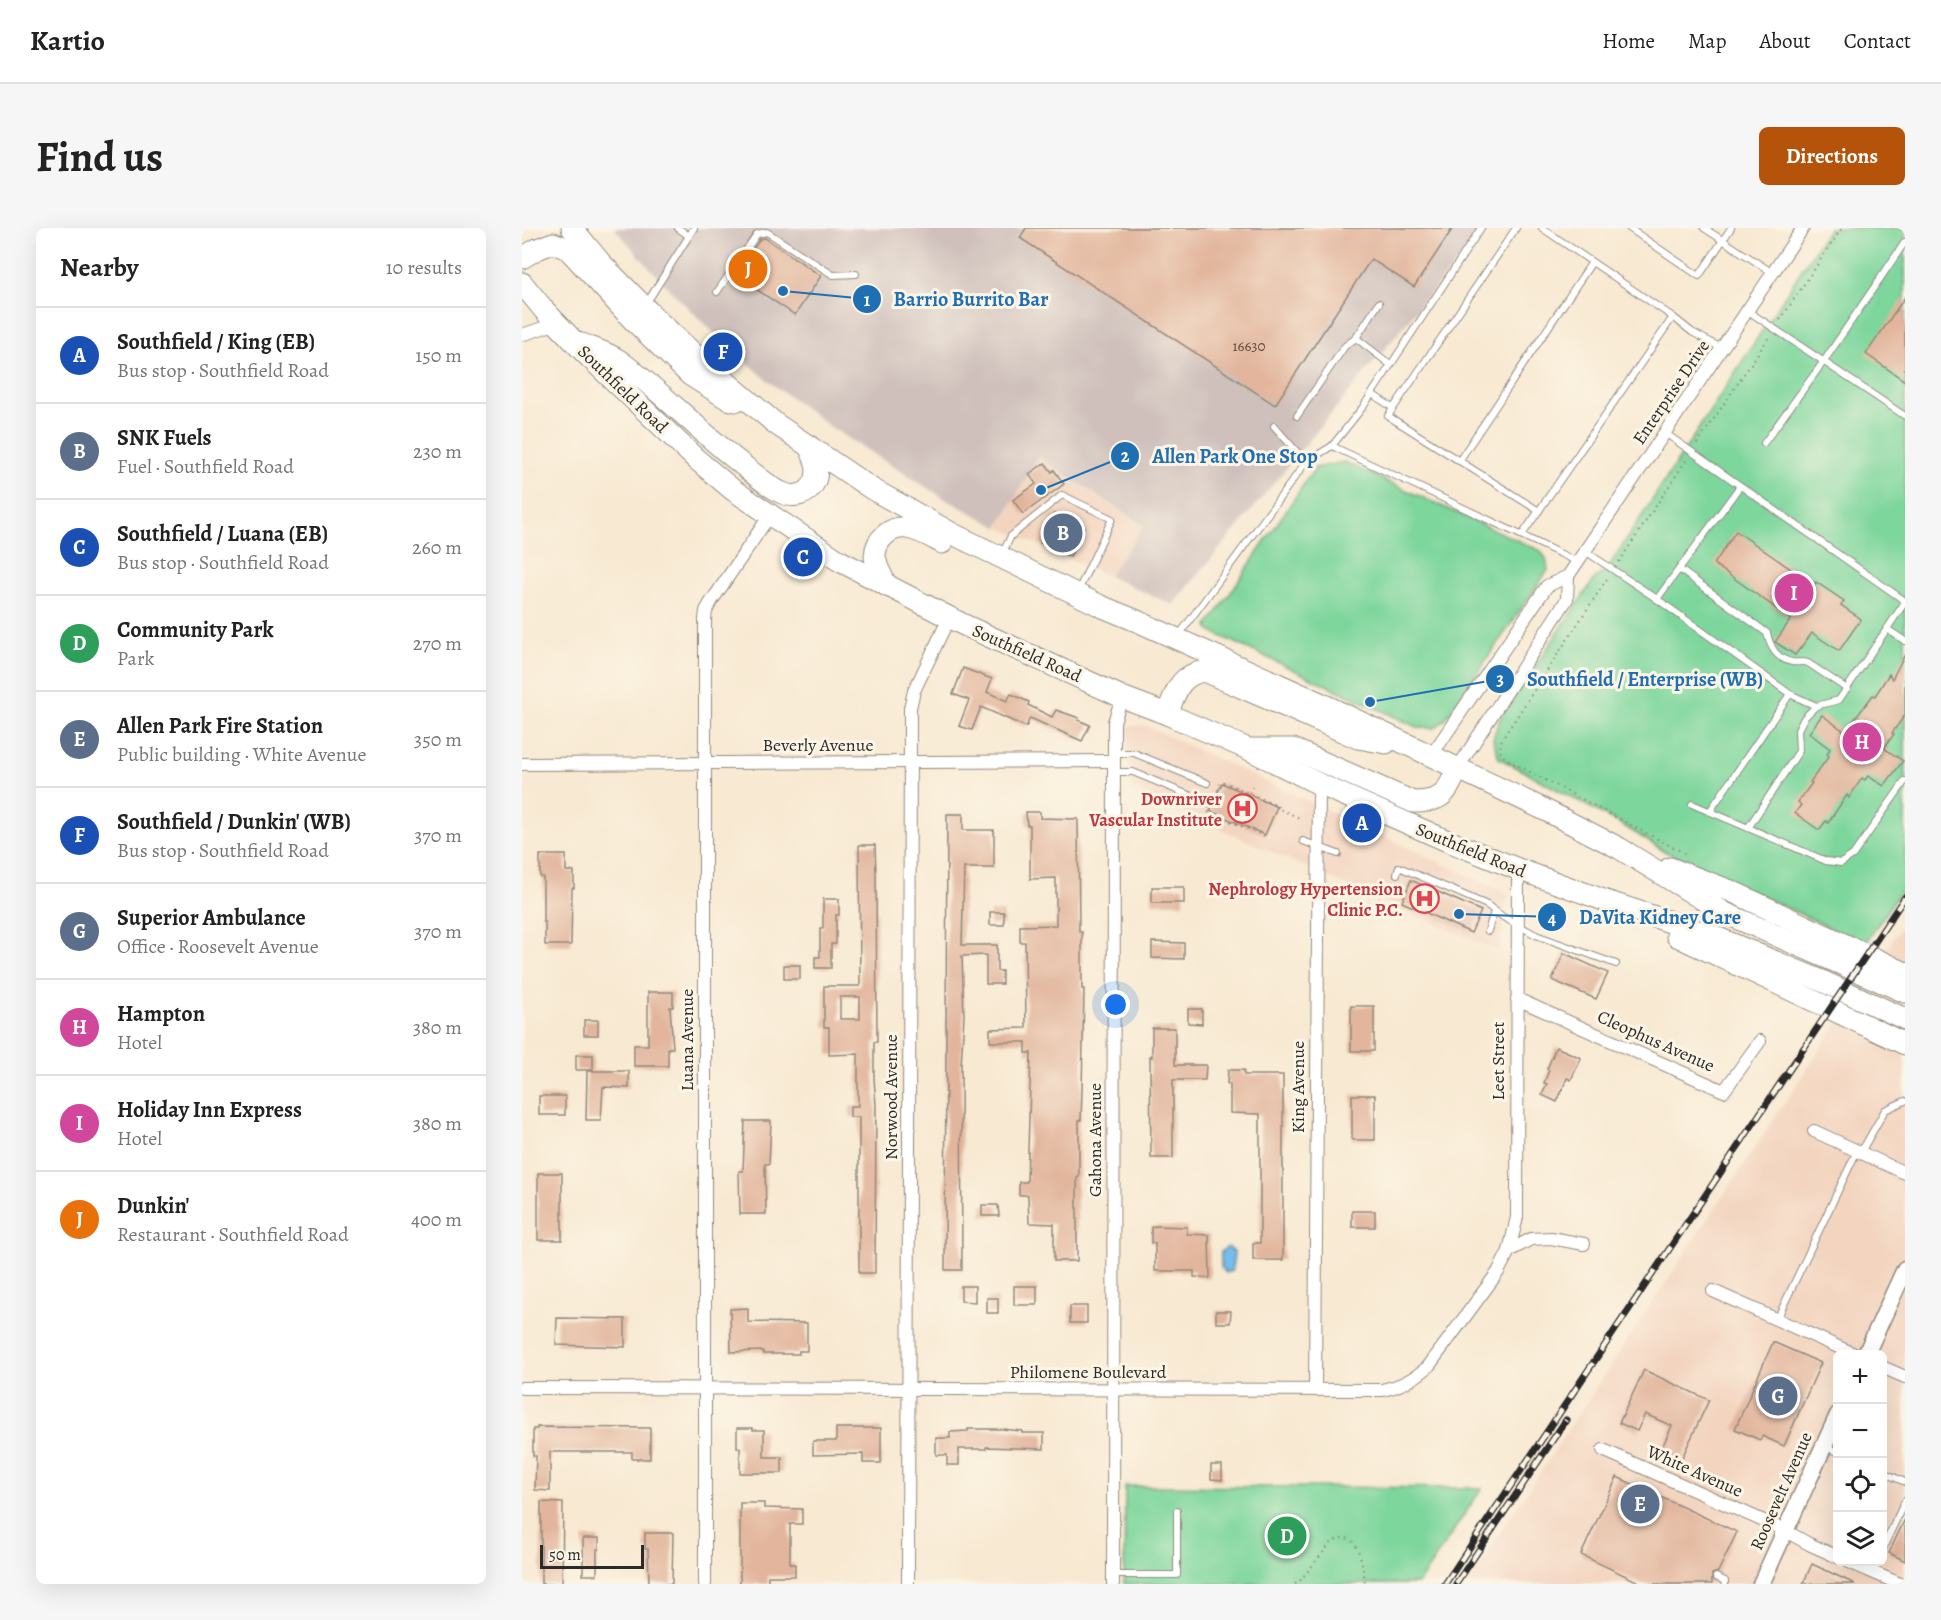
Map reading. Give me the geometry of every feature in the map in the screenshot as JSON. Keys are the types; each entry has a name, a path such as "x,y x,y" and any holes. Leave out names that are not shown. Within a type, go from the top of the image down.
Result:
{"highway":[{"path":"572,228 600,262 704,363 776,424 872,489 953,534 1103,607 1543,809 1619,848 1725,913 1905,992"},
{"path":"522,258 553,243 568,249 632,320 690,375 728,399 755,407"},
{"name":"Southfield Road","path":"522,283 573,340 696,459 733,490 838,560 949,618 1122,697 1248,749 1319,784 1518,869 1713,936 1822,981 1905,1019"},
{"path":"573,340 617,359 713,441 782,493 800,495 807,492 814,483 816,462 809,446"},
{"path":"887,586 875,556 878,545 892,530 905,528 927,535 1023,582 1074,601 1103,607"},
{"path":"1167,714 1183,680 1192,673 1204,671 1358,738 1411,747"},
{"path":"1248,749 1293,749 1413,802 1438,799 1447,791 1457,769"},
{"path":"1619,848 1731,891 1905,974"},
{"name":"Southfield Road","path":"1609,902 1751,973 1905,1044"}],"main road":[{"path":"1868,1350 1905,1269"},
{"name":"Roosevelt Avenue","path":"1761,1584 1784,1530 1830,1449"}],"street":[{"name":"Enterprise Drive","path":"1431,756 1546,586 1568,576 1578,562 1803,228"},
{"path":"522,335 557,323"},
{"name":"Luana Avenue","path":"705,1584 706,611 770,515"},
{"name":"Enterprise Drive","path":"1457,769 1567,599 1568,576"},
{"name":"Norwood Avenue","path":"908,1584 911,698 949,618"},
{"name":"Gahona Avenue","path":"1113,1580 1114,722 1122,697"},
{"name":"Beverly Avenue","path":"522,764 1114,762"},
{"name":"King Avenue","path":"1315,1390 1319,784"},
{"name":"Leet Street","path":"1509,1251 1517,1217 1516,925 1518,869"},
{"name":"Cleophus Avenue","path":"1517,999 1724,1091 1760,1041"},
{"path":"1814,1131 1905,1173"},
{"path":"1509,1251 1531,1239 1551,1238 1584,1244"},
{"name":"Philomene Boulevard","path":"522,1388 1382,1390 1401,1385 1417,1376 1437,1358 1498,1272 1509,1251"},
{"path":"1713,1291 1845,1350"},
{"path":"1887,1369 1905,1377"},
{"name":"White Avenue","path":"1604,1450 1784,1530 1833,1554"},
{"path":"1875,1567 1900,1584"}],"lane":[{"path":"678,228 689,236"},
{"path":"644,307 694,228"},
{"path":"1177,639 1306,462 1332,446 1372,394 1482,228"},
{"path":"1516,228 1388,416 1539,511"},
{"path":"1542,228 1692,332 1723,349"},
{"path":"1629,228 1699,276 1731,228"},
{"path":"1704,228 1773,273"},
{"path":"717,292 757,234 762,232 767,232 833,275 856,274"},
{"path":"1764,443 1905,243"},
{"path":"1459,461 1592,261"},
{"path":"1297,416 1345,346 1356,339 1379,303"},
{"path":"1748,311 1905,416"},
{"path":"1522,536 1673,317"},
{"path":"1356,339 1391,365"},
{"path":"1372,394 1393,408"},
{"path":"1274,426 1306,462"},
{"path":"1665,433 1905,601 1839,700 1816,705 1804,718 1798,730 1798,751 1749,828"},
{"path":"1332,446 1578,562"},
{"path":"1657,599 1740,486"},
{"path":"1000,557 1011,536 1062,495 1072,499 1112,519 1077,594"},
{"path":"1585,551 1657,599 1790,694 1816,705"},
{"path":"1679,569 1767,633 1770,647 1779,657 1793,662 1808,663 1847,689"},
{"path":"1887,629 1905,641"},
{"path":"1710,812 1790,694"},
{"path":"1114,762 1134,753 1207,783"},
{"path":"1114,762 1208,803"},
{"path":"1692,804 1826,861 1841,863 1853,855 1905,781"},
{"path":"1303,841 1338,854"},
{"path":"1397,873 1399,867 1487,905 1516,925 1536,934 1616,964"},
{"path":"1488,931 1494,911"},
{"path":"1776,1320 1859,1152 1885,1110 1905,1101"},
{"path":"1887,1474 1905,1482"},
{"path":"1887,1539 1905,1501"},
{"path":"1113,1580 1177,1575 1177,1511"},
{"path":"1716,1577 1725,1581 1725,1584"}],"path":[{"path":"1620,559 1842,228"},
{"path":"1610,574 1501,741 1500,751 1504,757 1515,764 1688,855"},
{"path":"1264,836 1208,813 1222,781 1302,819"},
{"path":"1249,793 1254,783"},
{"path":"1295,1584 1330,1544 1336,1539 1346,1538 1354,1543 1358,1550 1365,1584"}],"shaded area":[{"path":"614,228 1485,228 1173,605 1108,576 1144,526 1038,457 998,527 942,497 832,428 771,383 719,338 671,291"},
{"path":"1037,457 1144,527 1108,576 998,527"},
{"path":"1144,725 1508,894 1499,951 1336,881 1131,788 1127,727"},
{"path":"1905,923 1905,1584 1466,1584 1899,930"}],"green space":[{"path":"1829,228 1905,228 1905,884 1865,944 1664,851 1621,824 1499,758 1493,739 1499,720 1595,578 1606,571"},
{"path":"1344,462 1541,551 1546,559 1548,570 1444,721 1434,728 1419,728 1210,631 1208,626 1315,468"},
{"path":"1125,1486 1482,1488 1418,1584 1124,1584"}],"water":[{"path":"1228,1247 1234,1252 1232,1271 1226,1273 1221,1268 1221,1252"}],"building":[{"path":"1026,228 1453,228 1414,287 1371,259 1275,405 1020,238"},
{"path":"765,238 821,276 795,315 735,275 760,239"},
{"path":"1905,297 1905,381 1866,354"},
{"path":"1045,463 1052,472 1054,470 1064,484 1023,514 1013,500 1036,484 1029,474"},
{"path":"1054,514 1084,527 1070,557 1040,543"},
{"path":"1736,531 1814,585 1816,582 1844,601 1841,605 1861,619 1839,651 1812,633 1795,655 1775,642 1791,619 1714,564"},
{"path":"1905,654 1905,715 1884,748 1903,761 1884,786 1868,776 1865,780 1862,778 1849,798 1847,795 1828,823 1826,821 1819,830 1795,813 1801,805 1798,802 1829,756 1827,754 1830,749 1809,733 1822,715 1844,731 1848,728 1873,695 1875,696 1889,674 1892,679"},
{"path":"963,668 992,679 987,692 1007,701 1011,694 1029,702 1028,705 1052,717 1056,710 1079,718 1078,720 1090,725 1082,741 1030,718 1026,727 981,707 972,730 959,726 969,700 953,694"},
{"name":"Downriver Vascular Institute","path":"1222,783 1277,807 1265,835 1210,811"},
{"path":"1026,812 1040,812 1040,818 1078,819 1079,932 1082,932 1082,989 1084,989 1079,1177 1077,1177 1077,1261 1054,1261 1054,1224 1029,1223 1028,1195 1019,1195 1019,1182 1027,1182 1031,1053 1026,1053 1026,1042 990,1042 990,1029 1026,1028 1025,942 1020,942 1020,926 1056,925 1056,878 1030,879 1030,825 1027,825"},
{"path":"947,814 963,814 963,830 994,830 994,868 964,868 962,945 997,945 997,971 1002,971 1002,984 986,984 986,955 962,956 964,1016 961,1067 962,1270 945,1270"},
{"path":"859,845 875,845 877,1042 874,1042 875,1273 859,1273 859,1117 850,1117 850,1106 858,1106 858,1054 829,1055 829,1027 824,1027 824,986 860,986","holes":["840,997 860,997 860,1019 840,1019"]},
{"path":"540,855 566,855 566,871 574,871 571,945 545,945"},
{"path":"1411,880 1481,911 1471,933 1402,902"},
{"path":"1152,887 1184,887 1184,903 1152,903"},
{"path":"823,899 839,899 839,915 836,915 836,944 831,944 831,968 815,968 815,957 820,957"},
{"path":"990,912 1004,912 1004,925 990,925"},
{"path":"1152,942 1184,943 1184,959 1152,958"},
{"path":"1564,953 1608,973 1596,999 1552,980"},
{"path":"784,965 800,965 800,979 784,979"},
{"path":"648,992 673,992 673,1007 670,1007 673,1048 668,1048 668,1066 634,1066 634,1045 648,1045"},
{"path":"1351,1006 1374,1006 1374,1051 1351,1051"},
{"path":"1188,1009 1202,1009 1202,1024 1188,1023"},
{"path":"584,1020 598,1020 598,1035 584,1035"},
{"path":"1152,1028 1175,1028 1175,1065 1206,1065 1205,1080 1173,1080 1173,1158 1151,1158"},
{"path":"1556,1047 1581,1058 1571,1080 1567,1078 1557,1102 1542,1095 1547,1084 1544,1083 1549,1070 1547,1069"},
{"path":"576,1055 593,1055 593,1070 576,1070"},
{"path":"1228,1070 1244,1070 1244,1075 1283,1075 1283,1260 1253,1260 1253,1243 1260,1243 1260,1114 1230,1113"},
{"path":"587,1071 629,1071 629,1088 603,1087 601,1120 586,1120"},
{"path":"1352,1095 1375,1095 1375,1140 1352,1140"},
{"path":"539,1096 565,1096 565,1115 539,1115"},
{"path":"745,1121 771,1121 769,1164 765,1164 766,1214 740,1214 739,1171 743,1171"},
{"path":"538,1173 562,1173 562,1240 538,1240"},
{"path":"982,1205 998,1205 999,1216 982,1216"},
{"path":"1352,1211 1375,1211 1375,1227 1352,1227"},
{"path":"1151,1227 1187,1227 1187,1234 1209,1235 1210,1278 1194,1277 1194,1271 1155,1271 1155,1243 1151,1243"},
{"path":"961,1286 975,1286 975,1302 961,1301"},
{"path":"1014,1286 1037,1286 1037,1305 1014,1305"},
{"path":"987,1298 998,1298 998,1313 987,1313"},
{"path":"1070,1306 1087,1306 1087,1323 1070,1323"},
{"path":"748,1308 748,1322 807,1323 807,1351 799,1351 799,1354 763,1354 763,1351 731,1352 730,1309"},
{"path":"1216,1311 1231,1311 1230,1323 1216,1323"},
{"path":"557,1318 625,1319 625,1347 556,1345"},
{"path":"1773,1342 1821,1363 1784,1446 1762,1436 1760,1440 1735,1429"},
{"path":"1644,1370 1709,1400 1679,1464 1659,1454 1672,1426 1645,1414 1637,1431 1619,1423"},
{"path":"537,1427 650,1428 650,1459 632,1459 632,1452 550,1452 550,1491 535,1490 536,1456 533,1456 533,1429"},
{"path":"737,1428 764,1430 764,1457 782,1457 782,1473 740,1473"},
{"path":"836,1428 881,1428 881,1463 863,1463 863,1454 813,1455 813,1441 836,1441"},
{"path":"968,1429 1044,1433 1044,1449 986,1447 986,1449 959,1449 959,1465 947,1465 947,1455 936,1455 936,1438 950,1438 950,1432 968,1431"},
{"path":"1211,1465 1222,1465 1222,1480 1211,1479"},
{"path":"1617,1477 1737,1532 1718,1572 1712,1574 1712,1584 1643,1584 1581,1555"},
{"path":"541,1502 563,1503 562,1584 541,1584"},
{"path":"740,1503 764,1503 764,1508 802,1509 802,1524 790,1524 790,1564 795,1564 795,1576 768,1576 768,1584 740,1584"},
{"path":"1905,1519 1905,1561 1889,1553"},
{"path":"645,1533 673,1533 672,1584 649,1584"},
{"path":"583,1538 599,1538 597,1575 583,1575"},
{"path":"1812,1564 1855,1584 1803,1584"}],"railway":[{"path":"1445,1584 1905,897"},
{"path":"1456,1584 1566,1420"}],"place":[{"name":"Dunkin'","path":"748,269"},
{"name":"Barrio Burrito Bar","path":"783,291"},
{"name":"Southfield / Dunkin' (WB)","path":"723,352"},
{"name":"Allen Park One Stop","path":"1041,490"},
{"name":"SNK Fuels","path":"1063,533"},
{"name":"Southfield / Luana (EB)","path":"803,557"},
{"name":"Holiday Inn Express","path":"1794,593"},
{"name":"Southfield / Enterprise (WB)","path":"1370,702"},
{"name":"Hampton","path":"1862,742"},
{"name":"Downriver Vascular Institute","path":"1243,809"},
{"name":"Southfield / King (EB)","path":"1362,823"},
{"name":"Nephrology Hypertension Clinic P.C.","path":"1424,899"},
{"name":"DaVita Kidney Care","path":"1459,914"},
{"name":"Superior Ambulance","path":"1778,1396"},
{"name":"Allen Park Fire Station","path":"1640,1504"},
{"name":"Community Park","path":"1287,1536"}]}
